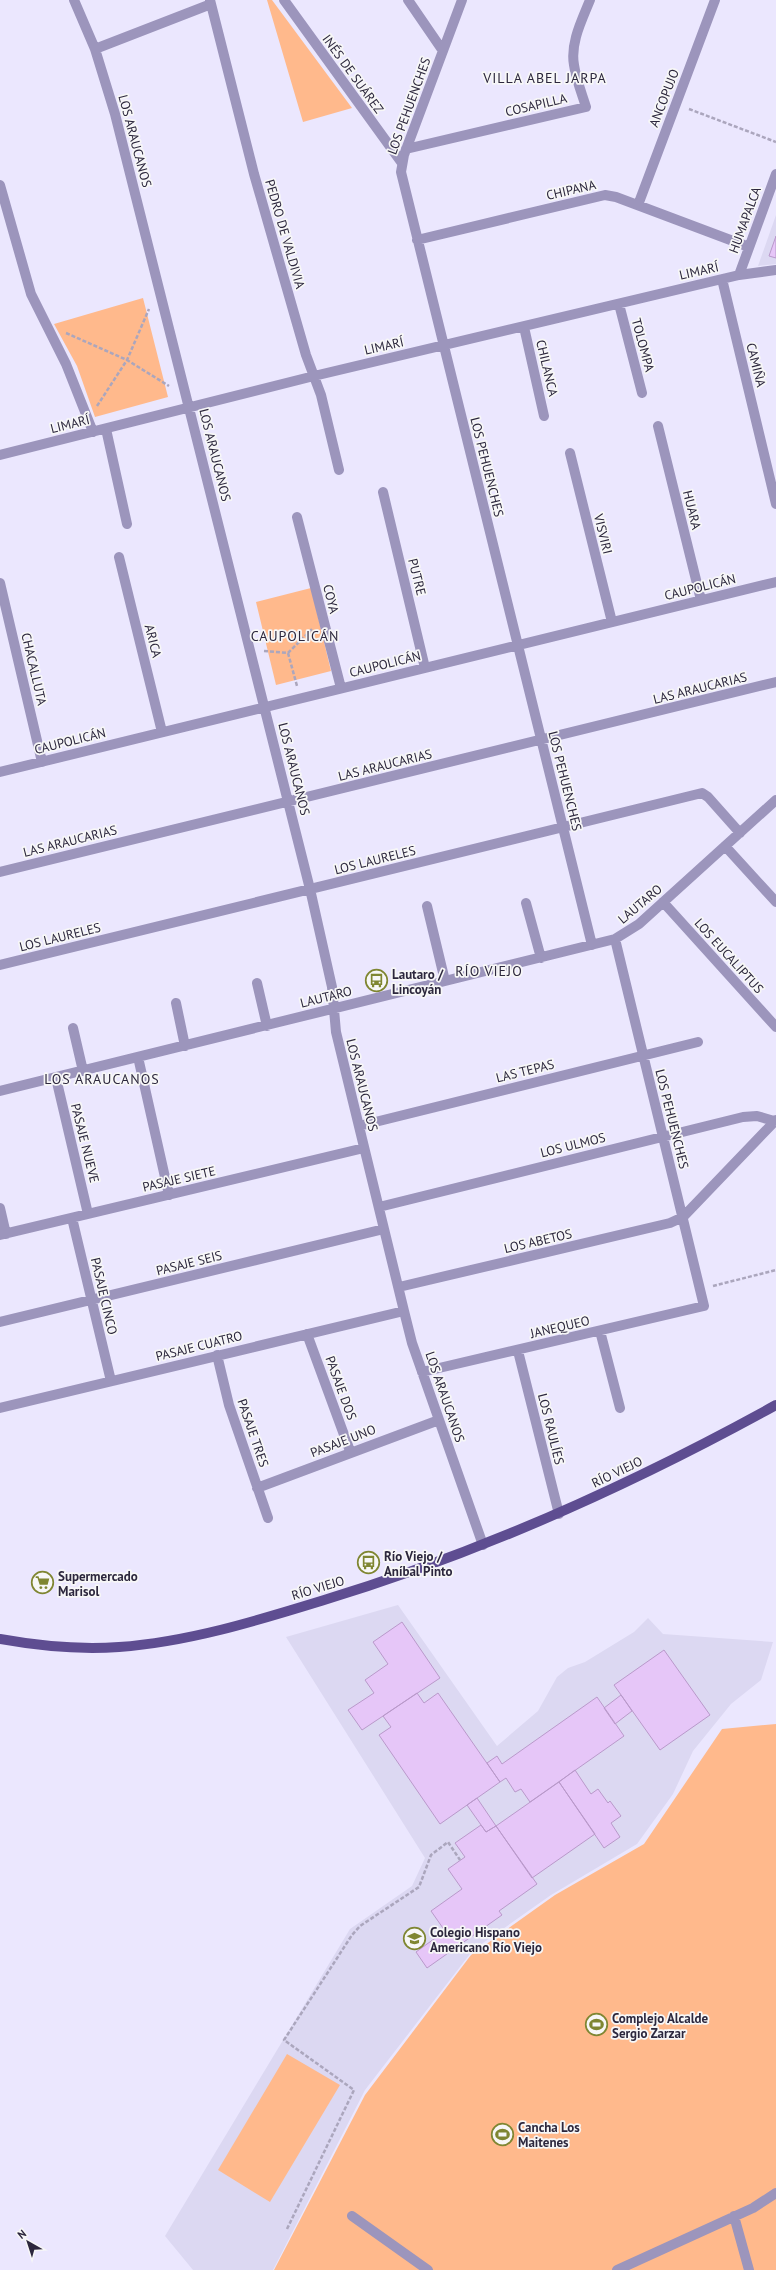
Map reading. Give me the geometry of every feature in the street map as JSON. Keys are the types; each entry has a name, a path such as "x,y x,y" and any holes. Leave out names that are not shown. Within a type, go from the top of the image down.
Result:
{"main road":[{"name":"RÍO VIEJO","path":"0,1639 44,1646 120,1647 218,1630 406,1574 559,1514 776,1405"}],"street":[{"name":"LOS ARAUCANOS","path":"74,0 95,49 115,114 189,403 310,889 332,987 336,1032 404,1311 422,1372 483,1545"},
{"name":"INÉS DE SUÁREZ","path":"284,0 402,163"},
{"path":"408,0 443,51"},
{"name":"LOS PEHUENCHES","path":"462,0 406,149 402,163 402,182 592,945"},
{"name":"COSAPILLA","path":"406,149 586,107 574,65 573,51 576,37 590,0"},
{"name":"ANCOPUJO","path":"638,205 715,0"},
{"name":"PEDRO DE VALDIVIA","path":"95,49 211,2 254,174 306,355 321,395 339,470"},
{"name":"HUMAPALCA","path":"739,275 776,174"},
{"path":"0,185 31,294 66,364 93,432"},
{"name":"CHIPANA","path":"417,240 597,197 616,197 749,246"},
{"name":"LIMARÍ","path":"0,455 106,429 189,403 443,346 739,275 776,270"},
{"name":"CAMIÑA","path":"722,279 776,504"},
{"name":"TOLOMPA","path":"619,304 642,393"},
{"name":"CHILANCA","path":"524,327 544,416"},
{"name":"HUARA","path":"658,426 701,600"},
{"path":"106,429 127,524"},
{"name":"VISVIRI","path":"570,453 612,622"},
{"name":"PUTRE","path":"382,492 425,668"},
{"name":"COYA","path":"296,517 341,688"},
{"name":"ARICA","path":"119,557 162,732"},
{"name":"CAUPOLICÁN","path":"0,772 776,582"},
{"name":"CHACALLUTA","path":"0,583 42,762"},
{"name":"LAS ARAUCARIAS","path":"0,872 776,682"},
{"name":"LOS LAURELES","path":"0,965 702,794 708,797 740,833"},
{"name":"LAUTARO","path":"0,1091 615,939 639,924 776,800"},
{"path":"725,846 776,902"},
{"name":"LOS EUCALIPTUS","path":"663,902 776,1027"},
{"path":"526,903 541,958"},
{"path":"427,906 445,981"},
{"name":"LOS PEHUENCHES","path":"615,939 704,1306"},
{"path":"257,983 267,1026"},
{"path":"176,1003 185,1046"},
{"path":"73,1028 83,1071"},
{"name":"LAS TEPAS","path":"359,1126 698,1042"},
{"path":"138,1058 169,1195"},
{"name":"PASAJE NUEVE","path":"56,1078 88,1214"},
{"name":"LOS ULMOS","path":"379,1207 750,1116 775,1120"},
{"path":"683,1217 775,1120"},
{"name":"PASAJE SIETE","path":"3,1234 364,1148"},
{"path":"0,1208 3,1234"},
{"name":"LOS ABETOS","path":"399,1287 670,1224 683,1217"},
{"name":"PASAJE CINCO","path":"72,1218 111,1381"},
{"name":"PASAJE SEIS","path":"0,1322 384,1229"},
{"name":"JANEQUEO","path":"422,1372 518,1351 704,1306"},
{"name":"PASAJE CUATRO","path":"0,1408 404,1311"},
{"path":"600,1331 620,1408"},
{"name":"PASAJE DOS","path":"307,1334 350,1451"},
{"name":"LOS RAULÍES","path":"518,1351 559,1514"},
{"name":"PASAJE TRES","path":"217,1355 229,1405 268,1518"},
{"name":"PASAJE UNO","path":"257,1488 350,1451 439,1420"},
{"path":"617,2270 753,2208 776,2193"},
{"path":"352,2216 428,2270"},
{"path":"734,2216 749,2270"}],"path":[{"path":"676,104 776,142"},
{"path":"88,420 127,360 159,284"},
{"path":"45,324 127,360 189,403"},
{"path":"250,650 288,652 323,618"},
{"path":"288,652 301,698"},
{"path":"700,1290 776,1270"},
{"path":"287,2229 354,2090 284,2040 352,1935 360,1926 419,1887 431,1855 448,1842 460,1860"}],"shaded area":[{"path":"267,0 272,0 352,108 303,122"},
{"path":"776,215 776,264 758,266"},
{"path":"143,298 168,397 95,417 77,366 54,324"},
{"path":"311,588 331,671 276,685 256,602"},
{"name":"Colegio Hispano Americano Río Viejo","path":"398,1605 497,1746 538,1711 557,1677 568,1668 585,1662 634,1632 648,1618 663,1634 773,1642 761,1680 731,1704 693,1751 673,1794 637,1844 551,1895 473,1950 365,2090 273,2270 193,2270 165,2236 350,1929 412,1886 425,1858 286,1637"},
{"name":"Complejo Alcalde Sergio Zarzar","path":"776,1724 776,2270 274,2270 365,2095 471,1955 555,1895 644,1844 722,1729"},
{"path":"287,2054 340,2085 270,2202 218,2170"}],"building":[{"path":"776,236 776,258 769,256"},
{"path":"402,1622 440,1678 362,1730 348,1710 374,1693 365,1680 388,1664 373,1642"},
{"path":"664,1650 710,1715 660,1750 614,1685"},
{"path":"417,1693 424,1703 438,1693 500,1782 440,1824 379,1735 391,1727 383,1716"},
{"path":"621,1695 632,1711 615,1724 604,1708"},
{"path":"597,1697 624,1736 530,1802 521,1789 515,1792 506,1778 500,1782 487,1763 497,1756 502,1764"},
{"path":"575,1770 591,1794 598,1789 608,1803 610,1801 621,1816 611,1823 620,1837 604,1848 559,1782"},
{"path":"559,1782 595,1834 532,1878 496,1826"},
{"path":"477,1798 496,1826 486,1832 467,1805"},
{"path":"481,1825 486,1832 496,1826 537,1884 499,1911 502,1915 427,1968 416,1952 445,1931 431,1911 462,1889 448,1869 465,1857 455,1843"}],"place":[{"name":"Lautaro / Lincoyán","path":"376,981"},
{"name":"Río Viejo / Aníbal Pinto","path":"369,1563"},
{"name":"Supermercado Marisol","path":"43,1583"},
{"name":"Colegio Hispano Americano Río Viejo","path":"415,1939"},
{"name":"Complejo Alcalde Sergio Zarzar","path":"597,2025"},
{"name":"Cancha Los Maitenes","path":"502,2134"}],"district":[{"name":"VILLA ABEL JARPA","path":"545,78"},
{"name":"CAUPOLICÁN","path":"295,636"},
{"name":"RÍO VIEJO","path":"489,971"},
{"name":"LOS ARAUCANOS","path":"102,1079"}]}
